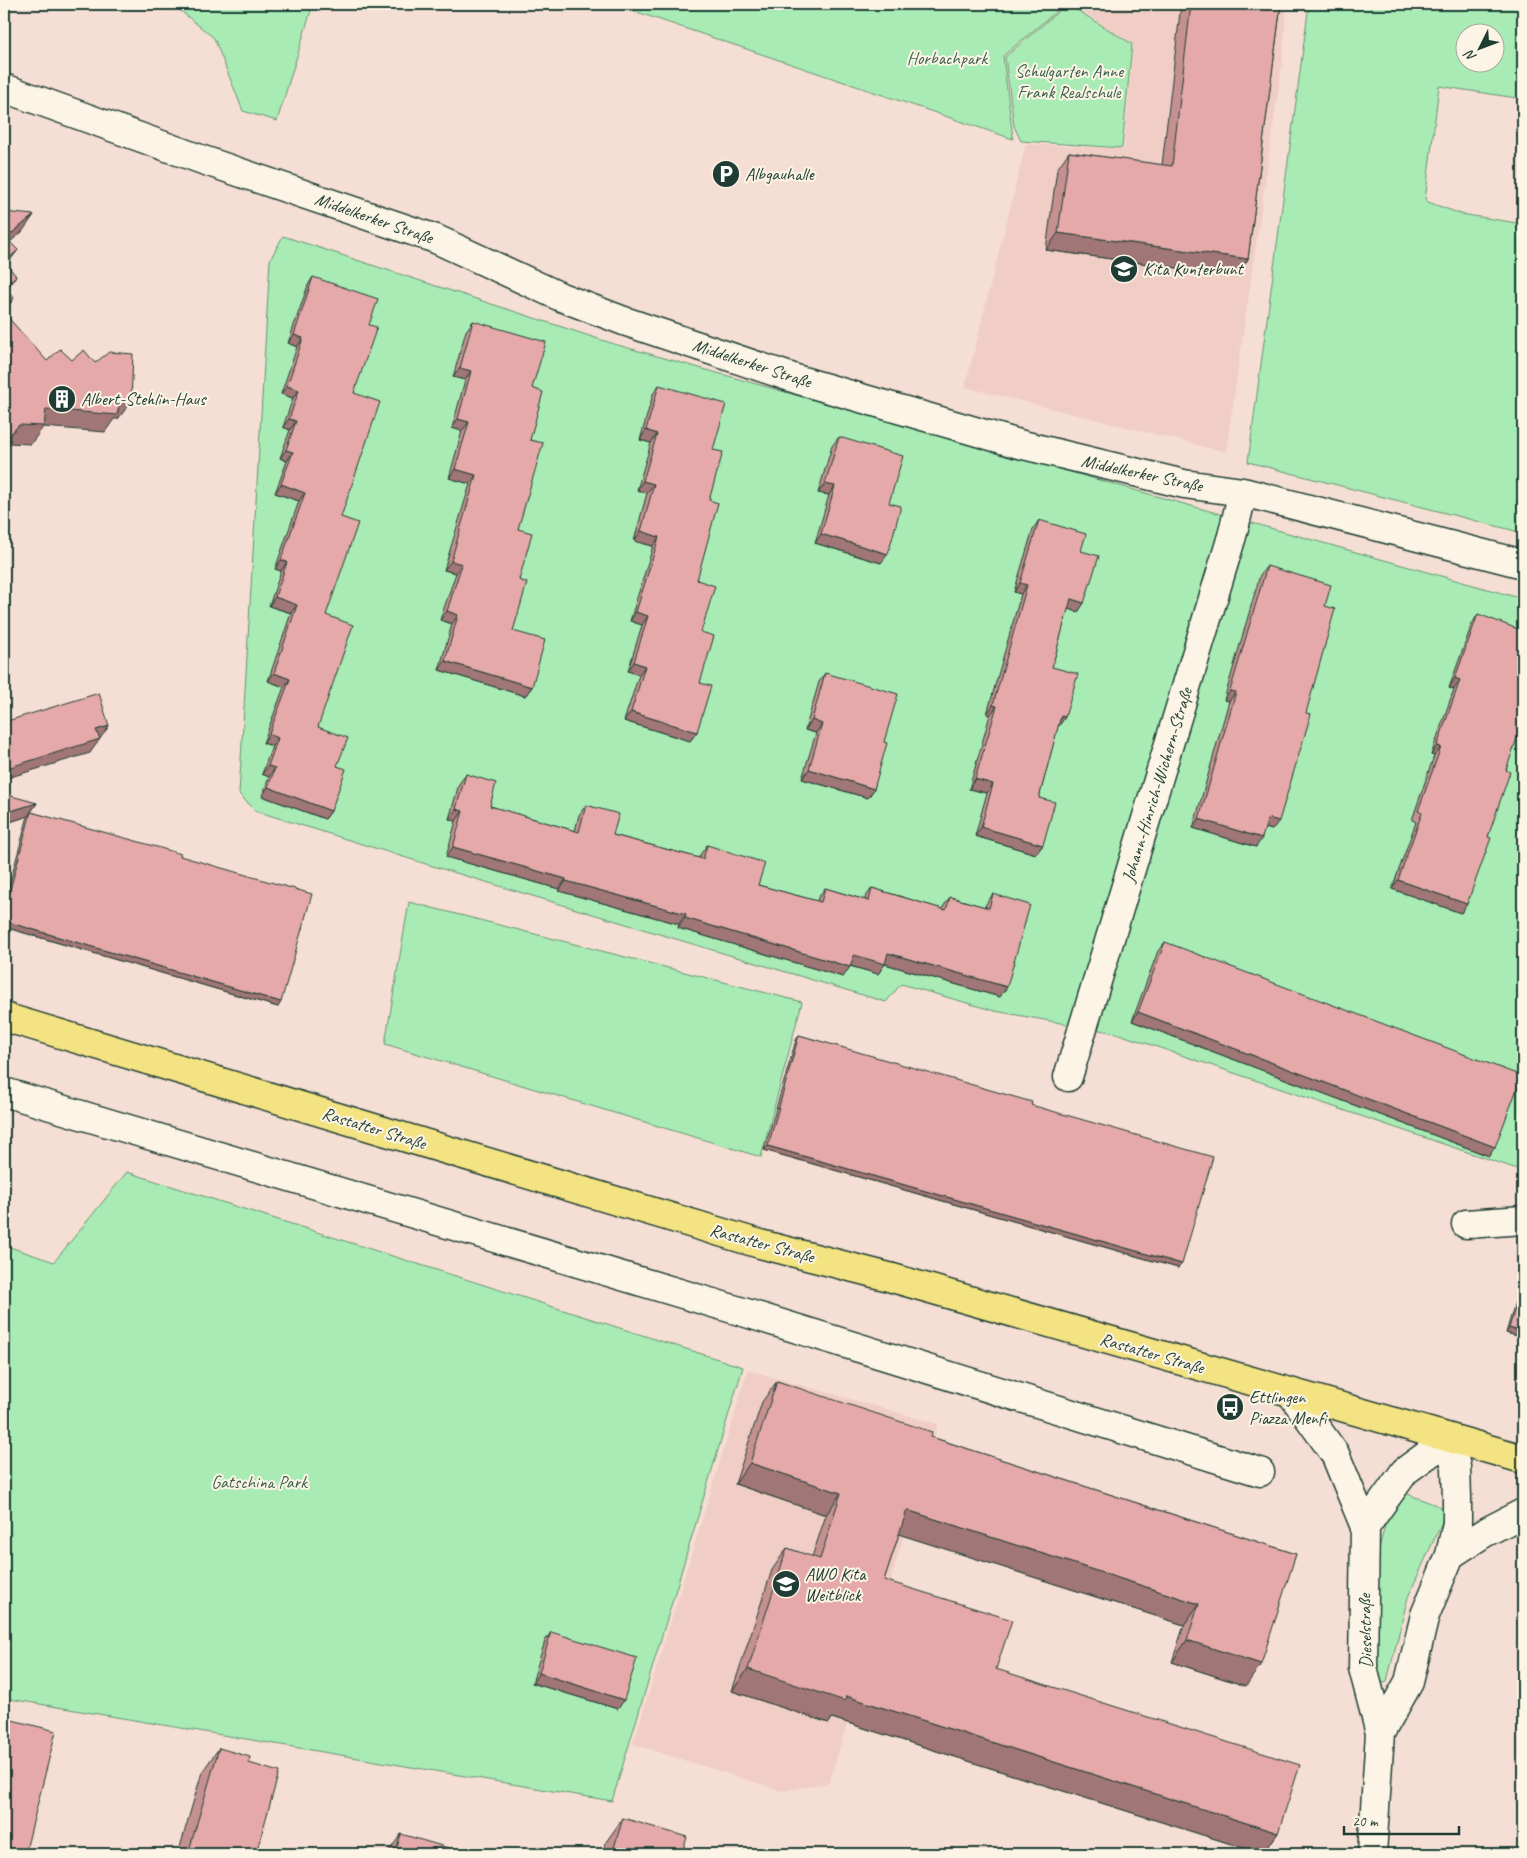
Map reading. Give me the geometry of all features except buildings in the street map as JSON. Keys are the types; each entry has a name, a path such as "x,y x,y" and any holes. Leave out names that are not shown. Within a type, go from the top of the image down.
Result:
{"main road":[{"name":"Rastatter Straße","path":"4,1017 760,1244 889,1276 1523,1459"}],"street":[{"name":"Middelkerker Straße","path":"4,88 203,160 436,239 561,298 800,380 1018,444 1184,484 1244,492 1523,564"},
{"name":"Johann-Hinrich-Wichern-Straße","path":"1068,1077 1244,492"},
{"path":"4,1092 743,1312 1260,1472"},
{"path":"1466,1224 1523,1220"},
{"name":"Dieselstraße","path":"1291,1393 1335,1454 1364,1527 1363,1668 1380,1733 1372,1854"},
{"name":"Dieselstraße","path":"1380,1733 1409,1682 1425,1614 1450,1556 1457,1523 1457,1498 1456,1467 1449,1438"},
{"path":"1364,1527 1405,1471 1449,1438"},
{"path":"1450,1556 1484,1533 1523,1513"}],"shaded area":[{"name":"Kita Kunterbunt","path":"1070,4 1287,4 1282,66 1226,452 965,387 1026,144 1124,149 1133,44"},
{"name":"AWO Kita Weitblick","path":"748,1370 938,1424 829,1783 782,1791 633,1744"}],"green space":[{"path":"166,4 313,4 277,121 243,111 214,38 177,8"},
{"name":"Horbachpark","path":"613,4 1065,4 1003,56 1013,139"},
{"name":"Schulgarten Anne Frank Realschule","path":"1067,4 1132,44 1122,148 1021,141 1014,126 1005,57"},
{"path":"1309,4 1523,4 1523,99 1439,86 1425,201 1461,214 1523,224 1523,533 1248,462"},
{"path":"283,236 614,344 1523,599 1523,1171 1116,1033 995,1011 901,984 886,1002 256,811 239,794 270,260"},
{"path":"409,902 802,1002 761,1157 385,1044"},
{"name":"Gatschina Park","path":"127,1172 743,1367 612,1801 4,1698 4,1245 54,1262"},
{"path":"1405,1493 1444,1508 1442,1522 1408,1597 1387,1681 1381,1683 1377,1680 1378,1552 1386,1522"}],"place":[{"name":"Albgauhalle","path":"726,174"},
{"name":"Kita Kunterbunt","path":"1124,269"},
{"name":"Albert-Stehlin-Haus","path":"62,399"},
{"name":"Ettlingen Piazza Menfi","path":"1230,1407"},
{"name":"AWO Kita Weitblick","path":"786,1584"}]}
